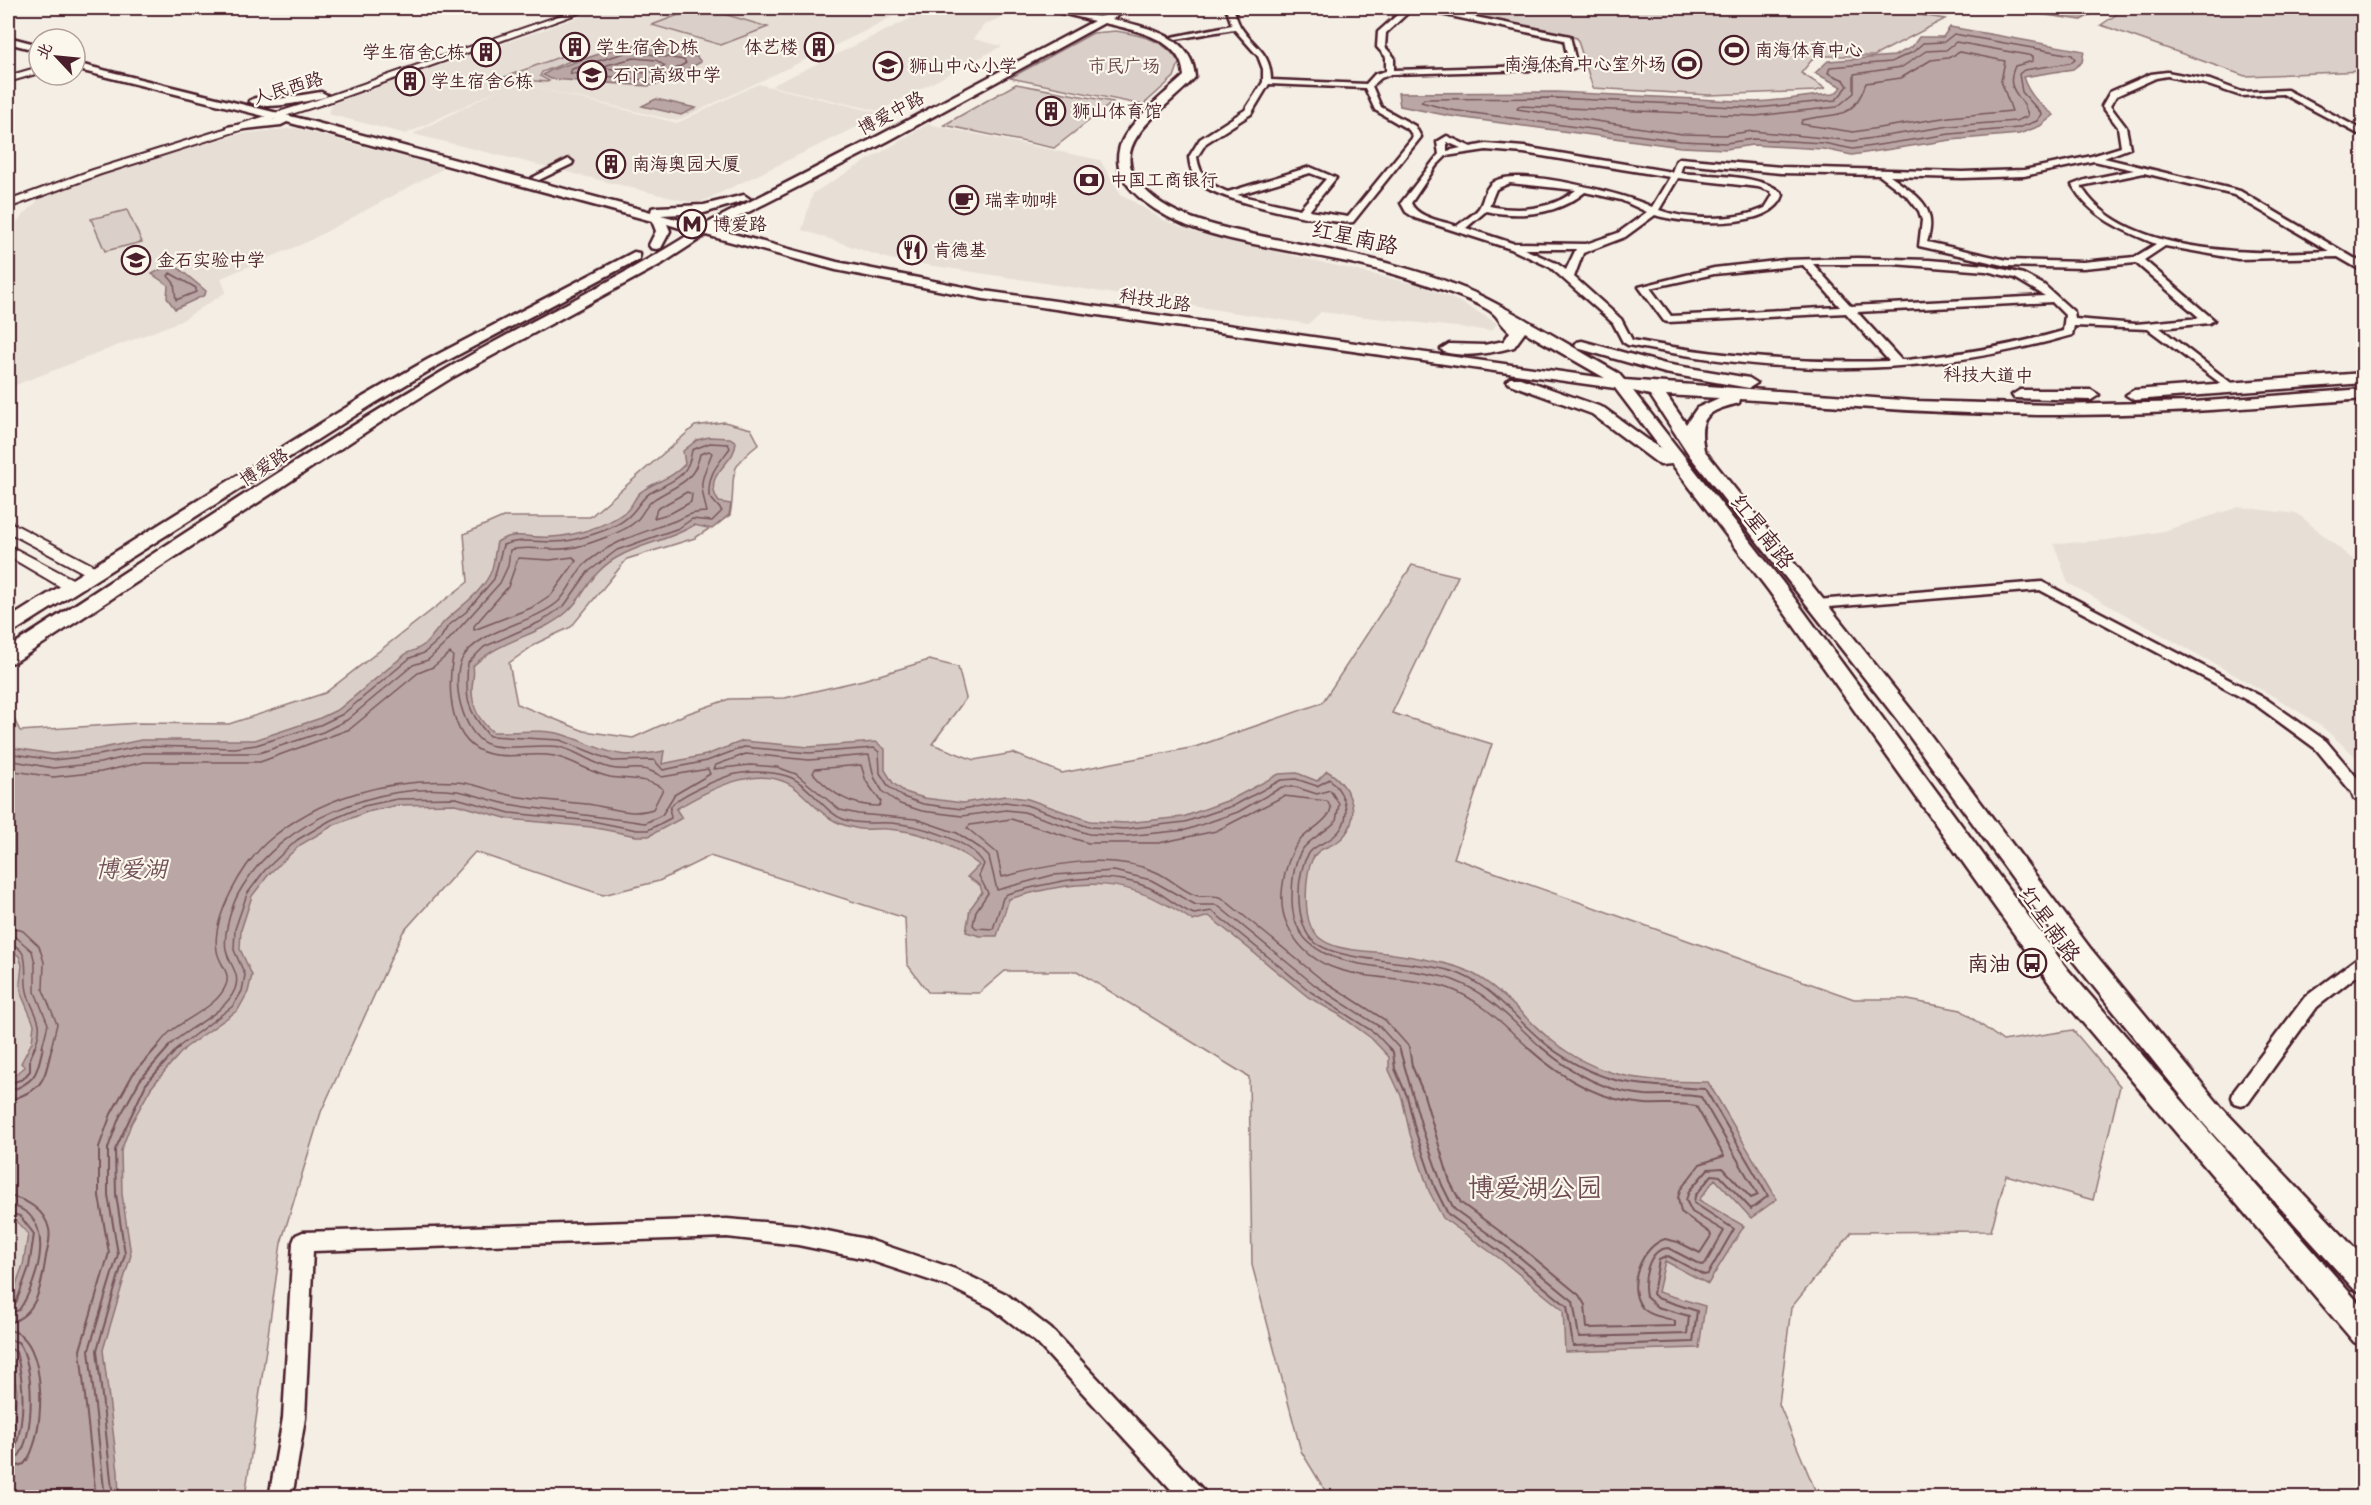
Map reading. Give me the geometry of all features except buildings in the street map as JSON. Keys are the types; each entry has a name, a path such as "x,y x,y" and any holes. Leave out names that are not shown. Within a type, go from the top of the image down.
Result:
{"main road":[{"path":"1045,8 1067,15"},
{"path":"1045,8 1100,15"},
{"name":"博爱中路","path":"701,227 745,199 1100,15 1125,8"},
{"path":"1132,8 1137,19 1155,29"},
{"name":"红星南路","path":"1067,15 1100,15 1155,29 1187,44 1204,66 1200,81 1144,137 1137,152 1140,172 1161,193 1182,206 1218,222 1401,259 1452,277 1582,345 1622,380 1776,587 2059,977 2364,1332"},
{"name":"红星南路","path":"1100,15 1164,39 1180,49 1190,67 1190,77 1129,136 1124,152 1126,173 1144,195 1166,211 1203,227 1393,269 1442,285 1492,309 1622,380 1652,390 1696,452 1906,717 2089,964 2213,1116 2364,1279"},
{"name":"博爱中路","path":"701,227 759,202 885,138 1068,38 1100,15"},
{"path":"1068,38 1102,29 1134,29"},
{"path":"8,40 27,45"},
{"path":"8,51 27,55"},
{"path":"87,63 255,101 302,122 657,215 704,209 745,199"},
{"path":"87,64 224,103 318,117 536,178 657,215"},
{"path":"255,101 278,102 321,95"},
{"path":"318,117 314,114 316,108 336,96"},
{"path":"224,103 238,114 225,128"},
{"path":"225,128 302,122"},
{"path":"657,215 663,231 657,252 702,244 752,240 746,220 759,202"},
{"name":"科技北路","path":"657,215 752,240 836,266 927,286 1622,380"},
{"name":"博爱路","path":"8,657 381,415 701,227"},
{"name":"博爱路","path":"8,627 432,363 657,252"},
{"path":"1399,350 1484,350 1509,344 1518,331 1492,309"},
{"path":"1582,345 1641,364 1760,391"},
{"path":"1399,350 1539,388 1598,411 1660,454 1776,587"},
{"name":"科技大道中","path":"1652,390 2129,395 2364,378"},
{"name":"科技大道中","path":"1622,380 1915,406 2054,410 2194,407 2364,394"},
{"path":"1696,452 1693,429 1701,412 1722,401 1760,391"}],"street":[{"name":"人民西路","path":"279,111 578,8"},
{"path":"8,198 279,111 336,96 589,8"},
{"path":"1230,8 1236,26 1262,55 1267,69 1267,82 1248,112 1203,141 1193,157 1195,170 1204,184 1229,195 1302,213 1350,220 1417,136 1412,128 1378,108 1368,86"},
{"path":"1390,72 1390,57 1381,47 1382,32 1409,8"},
{"path":"1267,82 1324,87 1368,86 1378,76 1390,72 1574,67 1567,38 1422,8"},
{"path":"1176,37 1236,26"},
{"path":"8,76 27,71"},
{"path":"1511,246 1584,246 1617,237 1653,212 1668,192 1680,161 1781,170 1882,174 2024,173 2094,158 2126,148 2122,127 2106,106 2113,94 2154,76 2184,76 2231,88 2241,94 2284,92 2364,135"},
{"path":"2266,93 2364,146"},
{"path":"8,205 225,128"},
{"path":"1458,230 1484,208 1489,190 1500,182 1538,182 1634,202 1653,212 1694,218 1733,218 1767,211 1777,201 1778,195 1773,189 1759,184 1675,176 1524,150 1467,148 1443,154 1433,164 1406,203 1409,210 1418,216 1458,230 1511,246 1553,265 1617,321 1628,342 1705,356 1755,362 1897,363 2026,347 2068,333 2070,314 2043,289 2020,276 2007,263"},
{"path":"2094,158 2236,193 2276,214 2364,269"},
{"path":"536,178 569,162"},
{"path":"1229,195 1310,170 1332,178 1302,213"},
{"path":"2143,170 2128,177 2109,177 2076,185 2082,198 2102,216 2163,243 2238,256 2338,254"},
{"path":"1882,174 1914,198 1928,214 1929,229 1922,244 2007,263 2083,265 2138,260 2163,243"},
{"path":"1484,208 1513,212 1538,210 1575,197 1581,190"},
{"path":"1569,278 1572,262 1584,246"},
{"path":"2069,322 2136,327 2209,320 2138,260"},
{"path":"2020,276 1987,268 1919,262 1806,262 1683,276 1644,287 1668,319 2055,299"},
{"path":"1806,262 1897,363"},
{"path":"2151,326 2231,388"},
{"path":"8,526 94,572"},
{"path":"8,550 72,586"},
{"path":"1817,604 2042,586 2261,702 2321,745 2363,795"},
{"path":"2241,1097 2311,1002 2364,960"},
{"path":"280,1497 294,1418 303,1242 727,1228 798,1235 866,1249 955,1279 999,1300 1044,1336 1195,1497"}],"shaded area":[{"path":"605,8 908,8 861,33 677,121 521,84 677,123 758,84 884,114 697,204 413,134 504,87 406,134 328,114 333,104 348,98"},
{"name":"狮山中心小学","path":"932,8 1023,9 985,24 973,39 1002,46 879,111 771,86"},
{"path":"1887,8 1969,8 1963,12 1929,15"},
{"path":"928,124 1100,160 1121,194 1163,220 1197,233 1423,286 1462,303 1497,323 1492,331 1321,312 1308,324 889,259 802,230 813,193"},
{"name":"金石实验中学","path":"295,128 444,168 307,242 221,278 226,292 181,321 8,388 8,227 13,226 44,194 96,176 239,134"},
{"path":"2239,507 2298,514 2363,568 2363,763 2320,725 2280,700 2068,583 2054,544 2107,540 2164,531"}],"green space":[{"path":"697,8 768,27 721,45 652,25"},
{"name":"南海体育中心","path":"1435,8 1877,8 1945,19 1874,56 1815,56 1801,73 1825,88 1816,91 1709,95 1593,88 1577,38"},
{"path":"2126,8 2363,8 2363,71 2245,76 2101,25"},
{"name":"市民广场","path":"1116,31 1143,37 1160,44 1174,55 1179,63 1174,77 1143,105 1010,78 1093,33"},
{"path":"562,56 573,60 542,72 540,76 549,81 547,82 502,78"},
{"path":"1016,84 1113,102 1054,148 944,125"},
{"path":"127,210 142,242 105,251 91,219"},
{"name":"博爱湖公园","path":"724,422 751,429 759,444 747,454 736,469 730,515 695,538 627,559 571,627 537,643 509,663 517,704 584,731 633,738 686,714 729,699 785,698 863,680 929,660 958,667 966,698 932,744 974,760 1013,753 1062,773 1195,747 1322,703 1412,565 1458,576 1392,713 1492,744 1454,858 1854,999 1903,999 1961,1010 2003,1041 2073,1030 2120,1086 2093,1200 2006,1175 1991,1231 1852,1232 1791,1308 1779,1404 1818,1497 1329,1497 1301,1451 1252,1265 1249,1077 1077,971 1005,971 979,993 928,992 907,964 905,918 710,856 659,881 603,895 475,852 403,932 321,1112 281,1243 245,1497 8,1497 8,707 20,731 139,723 229,724 325,693 468,582 464,534 503,517 590,517 695,426"}],"water":[{"path":"1996,8 2103,8 2081,20"},
{"path":"1950,27 2084,51 2082,62 2073,69 2023,77 2035,99 2054,115 2040,126 2019,134 1951,140 1852,155 1823,149 1752,145 1726,149 1681,147 1450,116 1400,106 1398,93 1556,92 1756,102 1834,94 1842,87 1815,73 1828,61 1894,56 1912,47 1919,37 1943,37"},
{"path":"626,45 656,47 697,57 701,62 663,83 648,86 551,79 543,75 551,70"},
{"path":"656,99 696,108 681,115 642,106"},
{"path":"176,266 206,291 205,295 175,309 167,298 168,285 152,274 165,267"},
{"name":"博爱湖","path":"709,437 730,438 736,442 731,457 716,476 714,484 714,492 719,502 731,504 729,515 712,529 694,525 618,557 601,569 568,611 546,626 496,649 473,666 473,702 488,728 493,732 556,733 621,754 633,755 664,751 662,764 706,755 743,741 809,747 876,742 885,749 885,770 893,783 905,792 924,798 963,803 1005,796 1028,799 1090,821 1125,823 1183,817 1232,799 1279,774 1297,773 1317,781 1327,771 1336,777 1349,794 1353,814 1346,834 1317,853 1312,860 1306,903 1311,927 1317,936 1326,942 1348,949 1426,959 1471,973 1495,989 1539,1030 1569,1053 1606,1071 1644,1079 1708,1082 1777,1199 1751,1218 1715,1179 1699,1200 1744,1226 1708,1284 1665,1261 1658,1292 1705,1306 1699,1348 1565,1352 1563,1310 1503,1261 1443,1218 1429,1191 1410,1134 1402,1098 1389,1070 1389,1057 1371,1038 1338,1014 1308,997 1209,916 1193,921 1147,895 1126,888 1083,885 1060,887 1009,899 997,936 980,936 966,932 970,909 982,892 980,885 967,877 979,865 947,845 924,836 900,830 859,829 837,822 824,814 799,791 785,782 769,778 736,781 704,794 676,809 682,818 649,836 636,836 591,827 509,819 455,804 398,805 367,812 334,825 300,845 269,874 252,896 241,930 240,949 252,975 248,992 238,1010 185,1048 169,1066 151,1088 131,1124 121,1151 122,1194 131,1255 103,1350 119,1497 8,1497 8,1457 13,1434 17,1391 8,1344 8,1307 23,1265 28,1234 16,1221 8,1218 8,1080 25,1067 21,1063 32,1042 34,1024 22,996 20,984 22,965 19,956 8,948 8,747 52,754 98,749 141,740 255,740 318,719 339,709 407,653 421,647 440,626 476,594 490,574 497,542 510,536 569,535 608,522 628,510 642,491 680,469 685,464 683,451 697,440"}],"place":[{"name":"学生宿舍D栋","path":"575,47"},
{"name":"体艺楼","path":"819,47"},
{"name":"南海体育中心","path":"1734,50"},
{"name":"学生宿舍C栋","path":"486,52"},
{"name":"南海体育中心室外场","path":"1687,64"},
{"name":"狮山中心小学","path":"888,66"},
{"name":"石门高级中学","path":"592,75"},
{"name":"学生宿舍G栋","path":"410,81"},
{"name":"狮山体育馆","path":"1051,111"},
{"name":"南海奥园大厦","path":"611,164"},
{"name":"中国工商银行","path":"1089,180"},
{"name":"瑞幸咖啡","path":"964,200"},
{"name":"博爱路","path":"692,224"},
{"name":"肯德基","path":"912,250"},
{"name":"金石实验中学","path":"136,260"},
{"name":"南油","path":"2032,963"}]}
